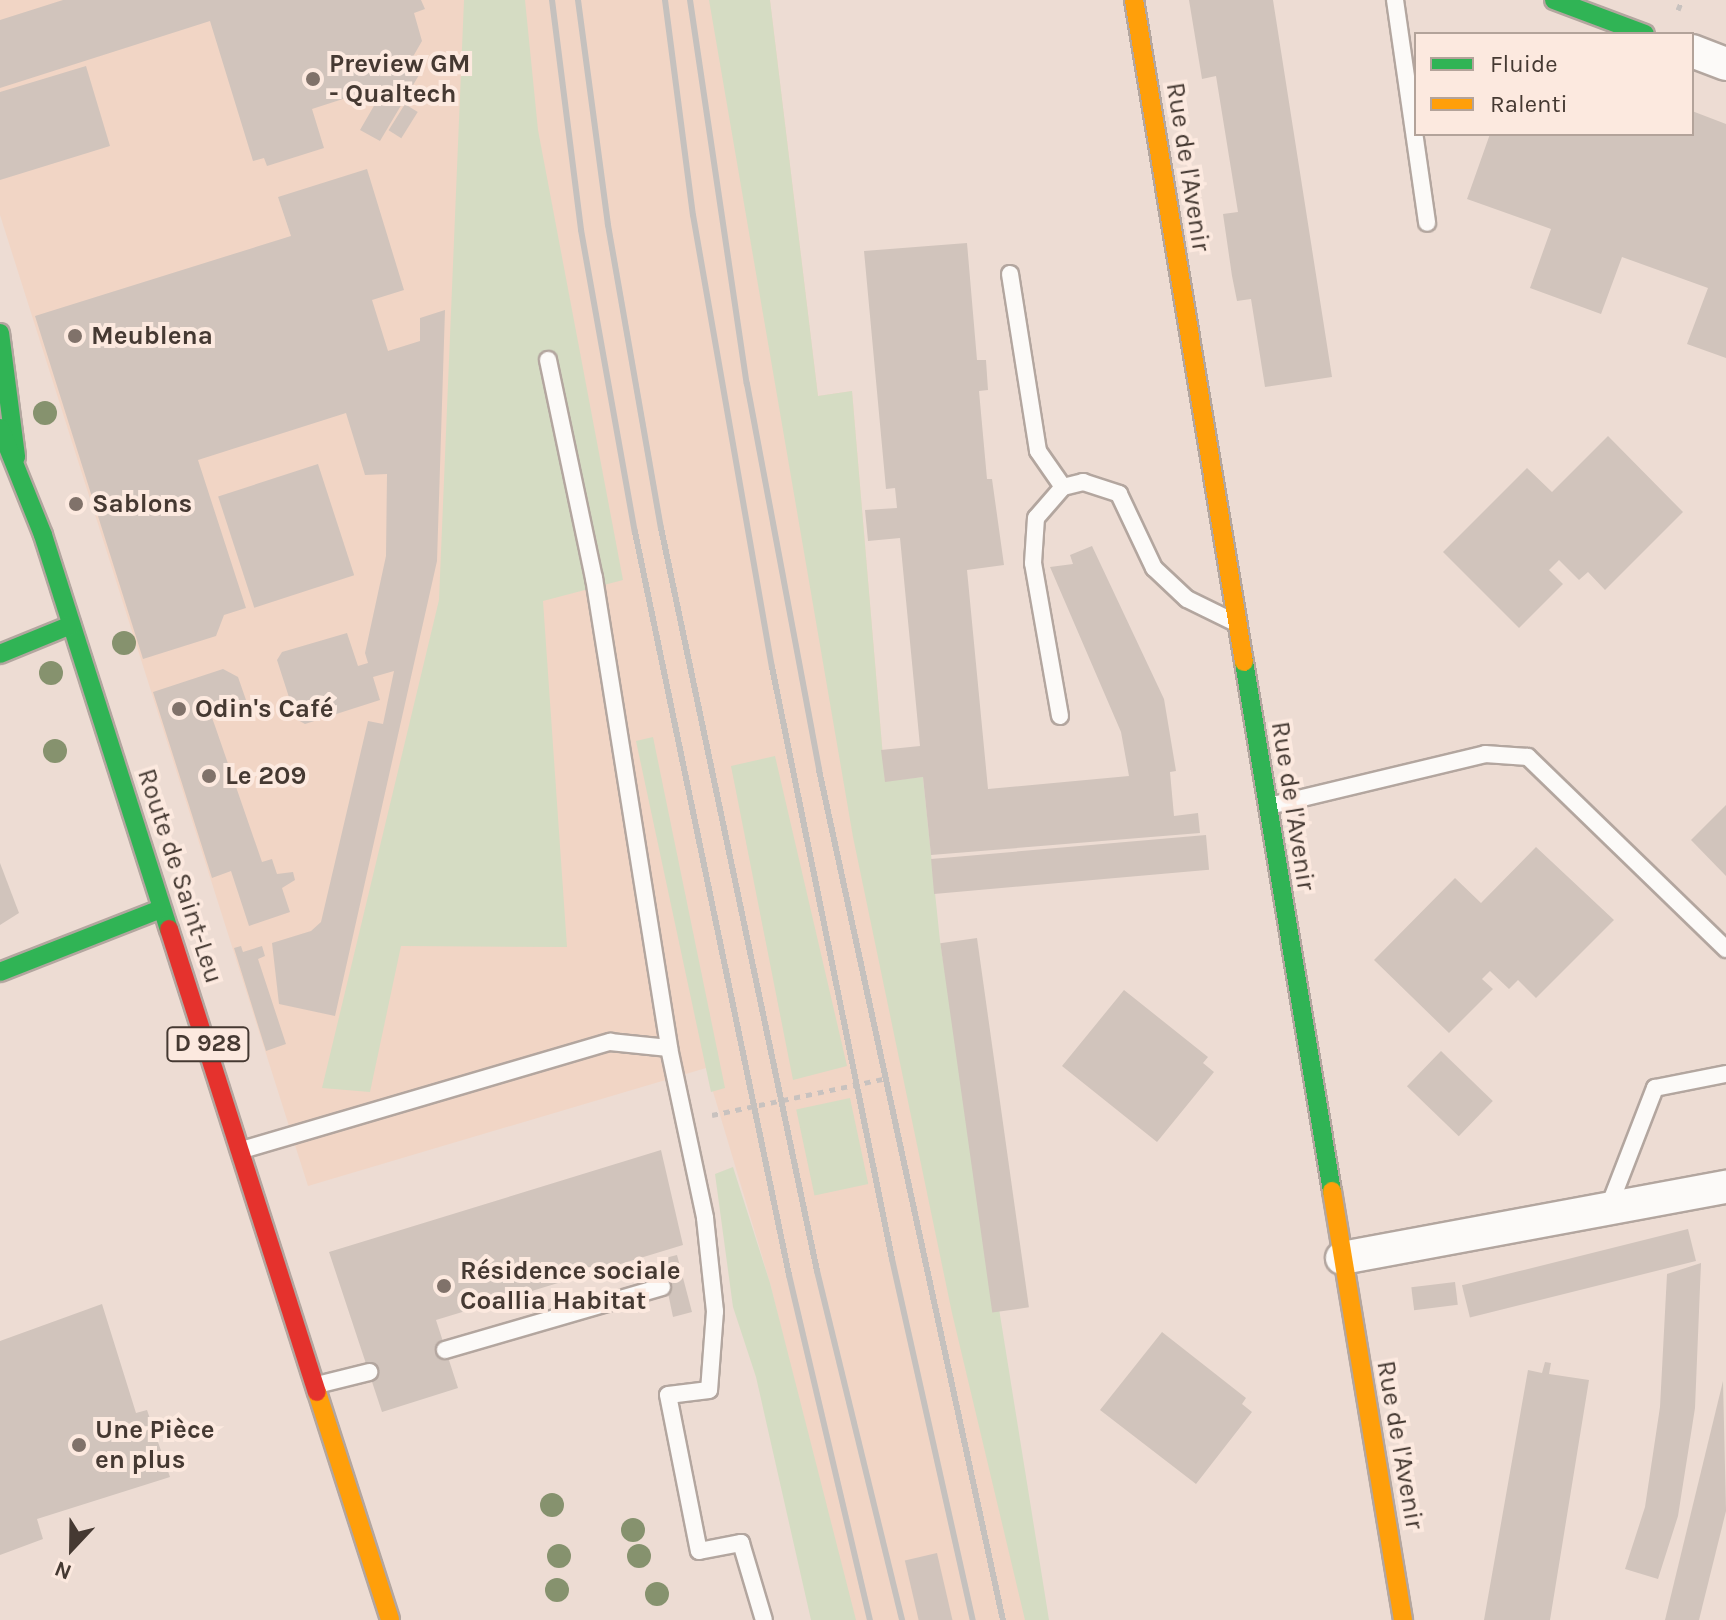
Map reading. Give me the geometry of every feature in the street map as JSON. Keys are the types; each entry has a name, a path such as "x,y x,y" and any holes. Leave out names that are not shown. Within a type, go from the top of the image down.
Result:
{"street":[{"name":"Rue de l'Avenir","path":"1134,0 1403,1620"},
{"path":"1554,0 1640,32"},
{"path":"1694,52 1726,64"},
{"name":"Route de Saint-Leu","path":"0,333 18,471"},
{"name":"Route de Saint-Leu","path":"0,428 71,625 390,1620"},
{"path":"0,654 71,625"},
{"path":"0,972 161,909"},
{"path":"1342,1258 1726,1187"}],"lane":[{"path":"1395,0 1414,132"},
{"path":"1415,136 1427,223"},
{"path":"1010,274 1038,451 1063,487"},
{"path":"548,360 594,578 669,1048 688,1122 715,1311 709,1390 668,1395 699,1551 741,1543 764,1620"},
{"path":"1060,716 1033,563 1036,518 1063,487 1083,482 1119,494 1154,568 1187,599 1237,623"},
{"path":"1267,806 1485,754 1528,757 1726,949"},
{"path":"241,1150 610,1042 669,1048"},
{"path":"1608,1209 1655,1088 1726,1074"},
{"path":"445,1350 662,1287"},
{"path":"316,1386 369,1372"}],"path":[{"path":"688,1122 883,1079"}],"shaded area":[{"path":"0,0 770,0 818,396 852,391 885,781 932,895 1048,1620 852,1620 770,1283 706,1068 308,1186 0,215"}],"green space":[{"path":"464,0 525,0 538,130 623,580 543,601 567,947 401,946 370,1092 322,1088 439,600"},
{"path":"709,0 770,0 818,396 852,391 885,781 923,777 940,941 1049,1620 1025,1620 952,1313 853,837"},
{"path":"653,737 725,1088 711,1092 636,741"},
{"path":"775,756 847,1066 793,1080 731,766"},
{"path":"850,1098 868,1184 814,1196 796,1109"},
{"path":"733,1167 770,1283 856,1620 811,1620 756,1377 733,1307 715,1174"}],"building":[{"name":"Preview GM - Qualtech","path":"63,0 421,0 425,9 414,13 422,41 407,67 419,75 380,141 360,130 386,85 312,109 324,148 267,166 264,158 253,161 210,21 0,88 0,20"},
{"path":"1189,0 1273,0 1332,377 1265,387 1251,299 1237,301 1232,276 1223,214 1238,212 1216,76 1202,79"},
{"path":"86,66 110,146 0,180 0,92"},
{"path":"405,104 418,112 401,138 389,130"},
{"path":"1694,112 1726,124 1726,358 1687,344 1708,288 1622,257 1601,314 1530,288 1551,229 1467,199 1489,136 1694,136"},
{"path":"367,169 404,290 372,300 388,351 420,341 420,318 445,310 437,561 335,1016 279,1004 272,943 311,931 321,922 368,721 383,724 394,671 373,677 380,700 305,724 296,719 277,660 282,652 347,633 358,666 368,663 365,653 386,556 387,474 365,475 346,413 198,460 246,608 224,615 216,636 143,659 35,316 291,236 278,197"},
{"path":"967,243 977,360 986,360 988,390 979,391 987,479 992,479 1004,565 967,570 988,789 1129,776 1121,732 1050,567 1073,564 1070,555 1092,546 1164,699 1176,771 1170,772 1174,816 1198,813 1200,833 931,855 923,777 885,782 881,750 920,746 900,538 868,541 865,510 897,508 895,488 886,489 864,251"},
{"path":"1608,436 1683,512 1605,590 1588,572 1579,580 1559,560 1549,570 1563,584 1519,628 1443,552 1527,468 1552,492"},
{"path":"318,464 354,575 254,608 218,496"},
{"path":"223,669 238,677 246,700 211,715 262,862 272,859 277,874 293,872 295,880 282,888 290,912 249,926 231,871 212,878 153,692"},
{"path":"1726,805 1726,876 1691,840"},
{"path":"1206,835 1209,870 934,894 931,859"},
{"path":"1536,847 1614,920 1536,998 1518,980 1509,989 1490,971 1482,979 1493,989 1449,1033 1374,960 1455,878 1481,903"},
{"path":"0,863 19,913 0,925"},
{"path":"977,938 1029,1307 992,1313 940,943"},
{"path":"241,946 243,952 262,946 265,956 258,959 286,1044 266,1051 234,948"},
{"path":"1124,990 1208,1057 1203,1063 1214,1072 1157,1142 1062,1066"},
{"path":"1441,1051 1493,1101 1459,1136 1407,1086"},
{"name":"Résidence sociale Coallia Habitat","path":"661,1150 683,1245 436,1320 458,1388 382,1412 329,1252"},
{"path":"1688,1229 1696,1261 1470,1317 1462,1285"},
{"path":"677,1255 692,1312 673,1317 661,1259"},
{"path":"1701,1263 1695,1408 1678,1516 1658,1579 1625,1569 1645,1507 1660,1407 1667,1274"},
{"path":"1455,1282 1458,1305 1414,1310 1411,1287"},
{"name":"Une Pièce en plus","path":"102,1304 136,1413 147,1410 170,1477 37,1519 43,1539 0,1555 0,1341"},
{"path":"1162,1332 1246,1398 1242,1404 1252,1412 1196,1484 1100,1410"},
{"path":"1545,1362 1551,1363 1549,1374 1589,1380 1550,1620 1484,1620 1528,1370 1542,1373"},
{"path":"1723,1381 1726,1511 1699,1620 1665,1620"},
{"path":"937,1553 952,1620 919,1620 905,1560"}],"railway":[{"path":"552,0 581,230 635,532 789,1275 870,1620"},
{"path":"578,0 608,225 661,528 817,1271 902,1620"},
{"path":"665,0 693,215 772,667 892,1259 973,1620"},
{"path":"690,0 747,384 819,770 1003,1620"}],"traffic: fast":[{"path":"1554,0 1640,32"},
{"path":"0,333 16,457"},
{"path":"0,428 43,535 169,929"},
{"path":"0,654 71,625"},
{"path":"1244,662 1332,1191"},
{"path":"0,972 161,909"}],"traffic: slow":[{"path":"1134,0 1244,662"},
{"path":"1332,1191 1403,1620"},
{"path":"317,1392 390,1620"}],"traffic: jam":[{"path":"169,929 317,1392"}],"place":[{"name":"Preview GM - Qualtech","path":"313,79"},
{"name":"Meublena","path":"75,336"},
{"name":"Sablons","path":"76,504"},
{"name":"Odin's Café","path":"179,709"},
{"name":"Le 209","path":"209,776"},
{"name":"Résidence sociale Coallia Habitat","path":"444,1286"},
{"name":"Une Pièce en plus","path":"79,1445"}]}
